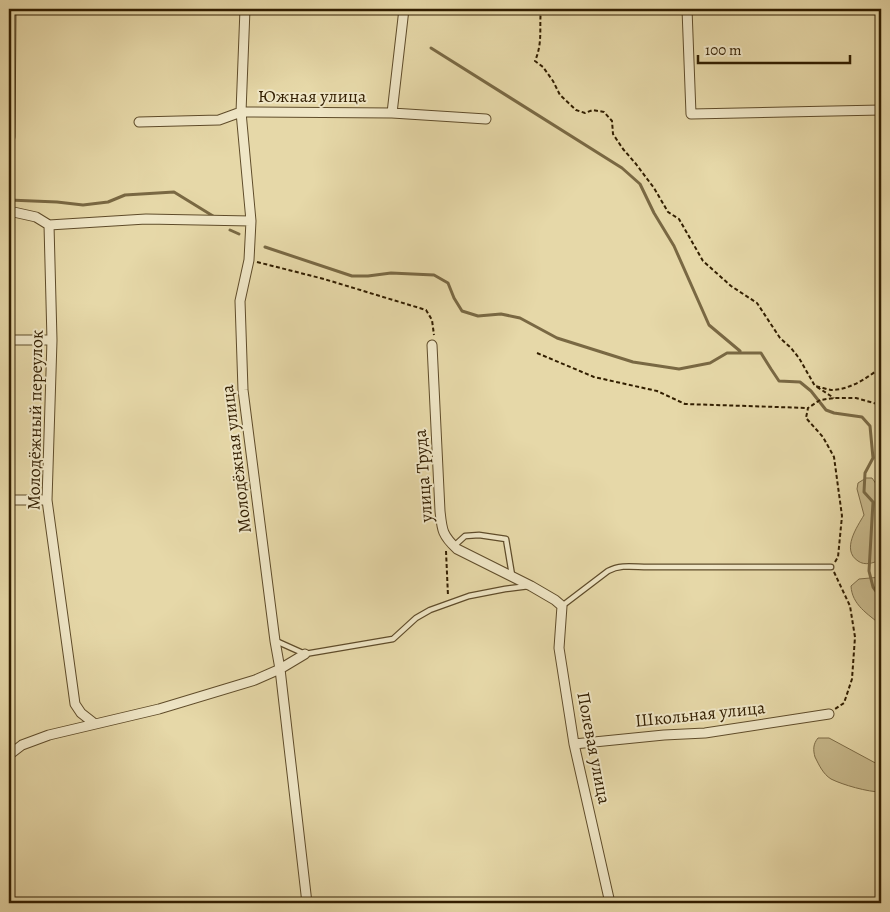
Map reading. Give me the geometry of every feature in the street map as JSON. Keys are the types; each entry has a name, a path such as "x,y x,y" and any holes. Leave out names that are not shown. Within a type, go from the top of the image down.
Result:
{"street":[{"path":"10,137 11,9"},
{"name":"Молодёжная улица","path":"245,9 241,112 250,221 249,260 240,301 243,390 280,669 306,903"},
{"path":"392,113 404,9"},
{"path":"687,9 692,114 881,110"},
{"name":"Южная улица","path":"139,122 219,120 241,112 392,113 486,119"},
{"path":"9,210 36,218 49,225 146,219 250,221"},
{"name":"Молодёжный переулок","path":"49,225 52,340 47,500 75,704 81,713 95,724"},
{"path":"9,340 52,340"},
{"name":"улица Труда","path":"433,341 440,511 446,537 457,549 531,586 559,603"},
{"path":"9,500 47,500"},
{"name":"Полевая улица","path":"559,603 559,648 574,744 610,903"},
{"path":"9,755 22,745 49,735 159,709 255,680 280,669 305,654"},
{"name":"Школьная улица","path":"574,744 705,733 829,714"}],"lane":[{"path":"454,546 465,536 480,534 506,539 512,576"},
{"path":"559,603 615,567 831,567"},
{"path":"275,641 305,654 392,639 416,618 430,610 469,596 531,586"}],"path":[{"path":"541,9 540,51 535,61 543,67 554,81 560,95 576,110 585,113 594,110 604,112 612,121 613,134 645,176 668,212 679,219 703,261 731,286 757,303 780,338 799,358 815,386 834,398"},
{"path":"249,260 324,279 426,310 432,320 433,341"},
{"path":"537,353 594,377 657,390 685,404 808,408"},
{"path":"815,386 830,390 847,388 871,375 881,367"},
{"path":"829,714 844,703 852,679 855,637 850,606 831,567 838,557 842,516 834,457 823,437 806,418 808,408 820,400 856,398 881,405"},
{"path":"446,537 448,604"}],"shaded area":[{"path":"866,478 872,478 881,491 881,558 866,564 861,563 853,556 851,545 852,538 864,515 857,489 858,483"},
{"path":"881,577 881,625 866,613 854,599 851,586 859,579"},
{"path":"818,738 829,738 881,766 881,792 856,788 828,777 815,757 814,747"}],"waterway":[{"path":"431,48 622,168 640,184 654,213 674,246 709,325 740,351"},
{"path":"9,200 83,205 108,202 125,195 174,192 213,216"},
{"path":"230,230 239,234"},
{"path":"265,247 352,276 391,273 434,275 448,283 462,311 478,316 501,314 520,318 557,338 633,362 679,369 710,363 727,353 761,353 779,381 800,382 811,391 826,410 862,417 870,426 873,458 865,473 864,492 873,502 869,571 873,587 881,598"}]}
